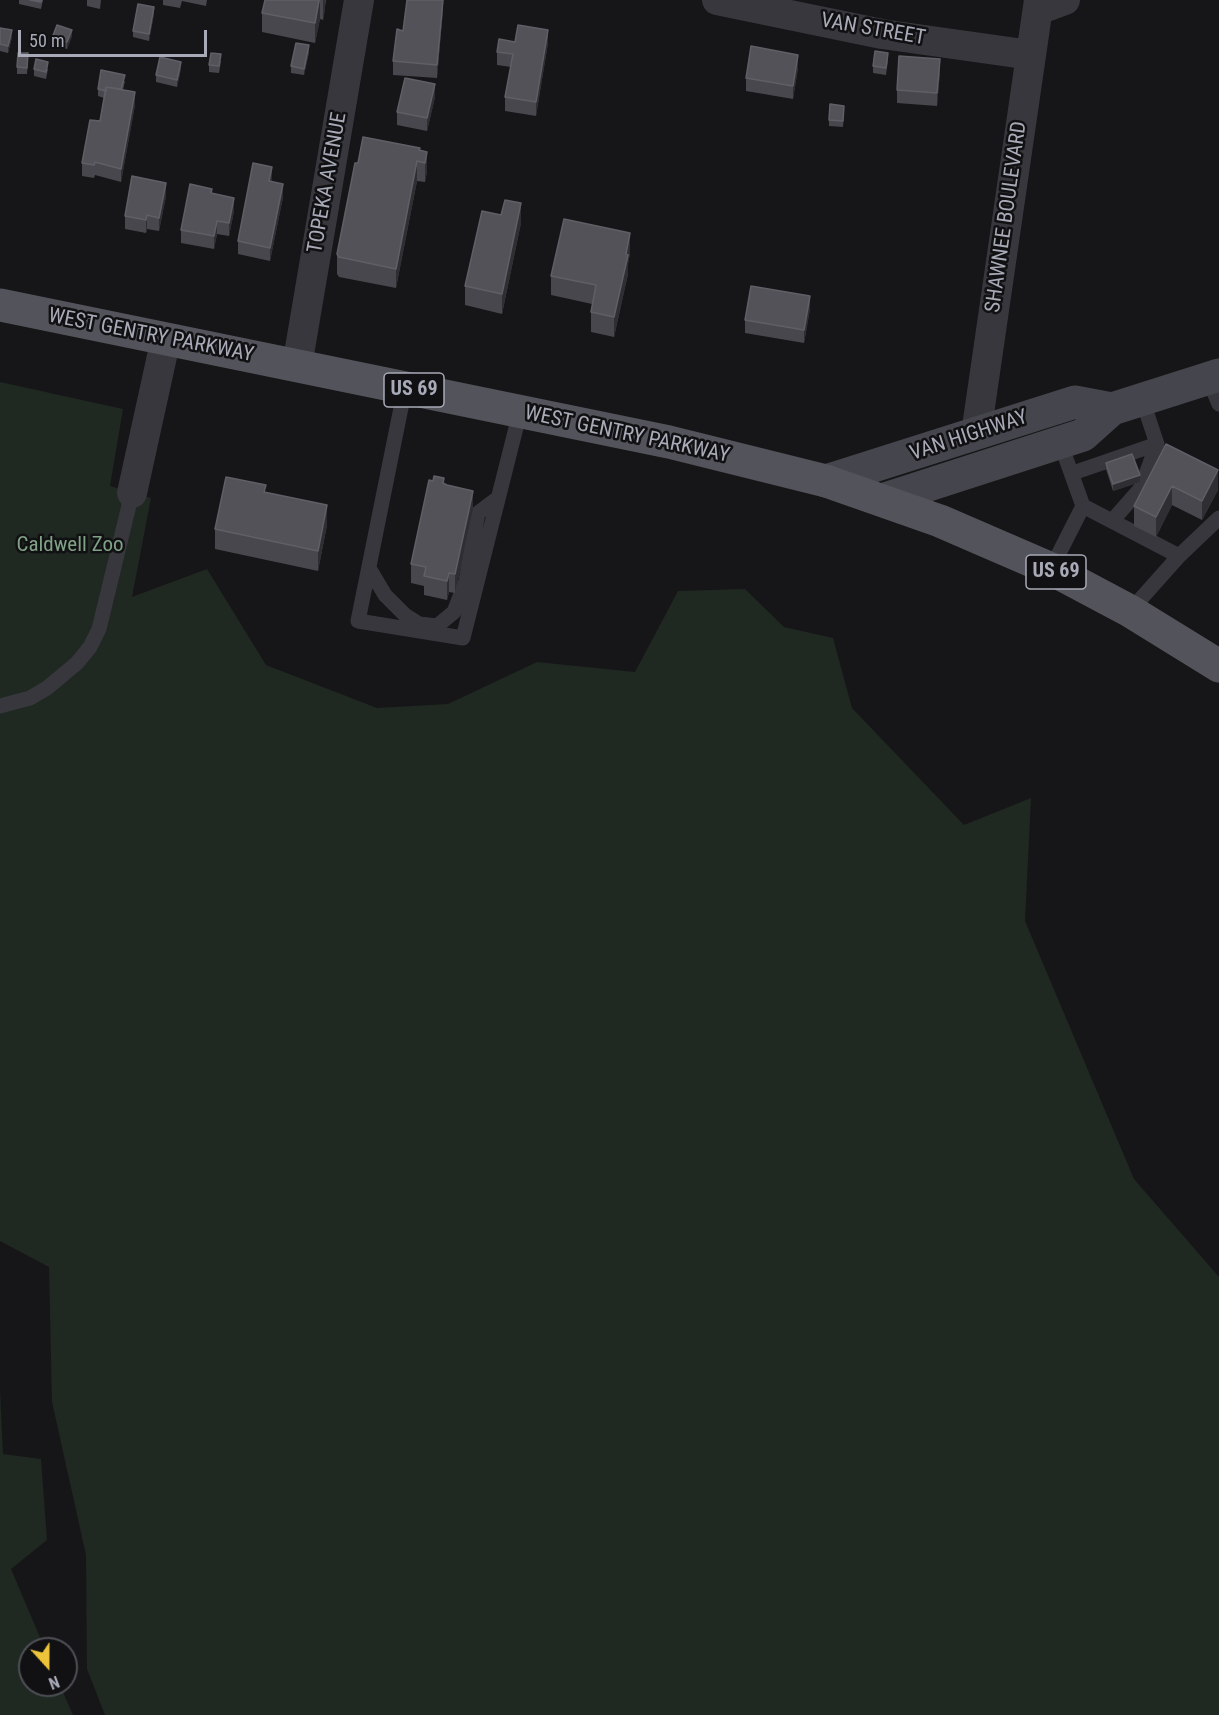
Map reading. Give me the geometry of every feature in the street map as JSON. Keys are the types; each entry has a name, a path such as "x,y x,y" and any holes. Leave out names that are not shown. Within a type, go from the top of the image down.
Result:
{"main road":[{"name":"WEST GENTRY PARKWAY","path":"0,305 669,442 826,481 940,521 1052,569 1130,611 1219,666"},
{"name":"VAN HIGHWAY","path":"826,481 1075,402 1127,404 1215,386"},
{"name":"VAN HIGHWAY","path":"882,500 1083,435 1127,404"}],"street":[{"name":"TOPEKA AVENUE","path":"297,366 359,0"},
{"name":"VAN STREET","path":"717,0 882,34 1031,56"},
{"path":"1038,5 1065,0"},
{"name":"SHAWNEE BOULEVARD","path":"976,434 1038,5"},
{"path":"132,493 166,338"}],"lane":[{"path":"405,388 358,621 463,638 520,412"},
{"path":"1127,404 1157,444"},
{"path":"1052,569 1083,506 1060,442"},
{"path":"1073,473 1157,444"},
{"path":"1112,521 1141,488 1157,444"},
{"path":"0,706 30,698 47,688 77,663 90,647 99,629 132,493"},
{"path":"369,568 385,596 405,615 419,624 437,626 454,612 466,581 478,513 498,498"},
{"path":"1083,506 1179,556"},
{"path":"1130,611 1179,556 1219,518"}],"green space":[{"name":"Caldwell Zoo","path":"0,382 123,409 110,486 151,498 132,597 207,569 266,665 377,708 448,704 537,662 635,672 678,591 745,589 784,627 833,638 852,708 964,825 1031,798 1025,921 1134,1179 1219,1277 1219,1715 105,1715 87,1669 86,1555 52,1402 49,1267 0,1241"},
{"path":"0,1390 3,1454 41,1459 47,1540 11,1569 40,1637 18,1637 18,1697 65,1697 73,1715 0,1715"}],"building":[{"path":"265,0 319,0 315,23 262,13"},
{"path":"407,0 443,0 437,65 393,61 397,29 403,31"},
{"path":"138,4 154,7 149,34 133,31"},
{"path":"57,25 72,30 67,42 52,38"},
{"path":"518,25 548,30 536,102 505,97 513,54 497,52 499,39 515,42"},
{"path":"0,28 12,30 8,46 0,44"},
{"path":"296,43 309,45 304,69 291,66"},
{"path":"751,46 798,55 793,86 746,78"},
{"path":"875,51 888,53 886,68 873,66"},
{"path":"18,53 28,53 27,68 17,67"},
{"path":"211,53 221,54 219,66 209,65"},
{"path":"899,56 940,59 937,93 897,90"},
{"path":"160,57 181,62 177,80 156,75"},
{"path":"36,59 48,62 46,72 34,69"},
{"path":"101,70 125,75 121,89 106,87 106,91 98,89"},
{"path":"405,78 435,84 427,118 397,112"},
{"path":"106,87 135,92 121,169 95,162 94,165 82,163 90,120 100,121"},
{"path":"830,104 844,106 843,121 829,120"},
{"path":"363,137 420,148 419,150 427,152 425,163 417,161 396,269 339,257 337,254 355,163 358,163"},
{"path":"253,163 272,167 269,181 283,184 270,248 238,241"},
{"path":"132,176 166,183 159,218 147,215 146,220 125,216"},
{"path":"190,184 212,189 211,193 234,198 229,223 217,221 214,236 181,230"},
{"path":"505,200 521,203 502,294 465,286 482,211 501,215"},
{"path":"564,219 630,233 626,254 628,255 614,317 591,312 596,285 551,276"},
{"path":"751,286 810,296 804,330 745,320"},
{"path":"1166,444 1218,470 1202,501 1172,486 1156,517 1134,506"},
{"path":"1132,454 1140,475 1113,484 1106,463"},
{"path":"434,476 444,478 443,483 447,485 473,491 455,574 449,573 447,581 424,576 426,567 411,564 429,480 433,481"},
{"path":"226,477 266,485 264,492 327,505 318,551 215,529"}]}
